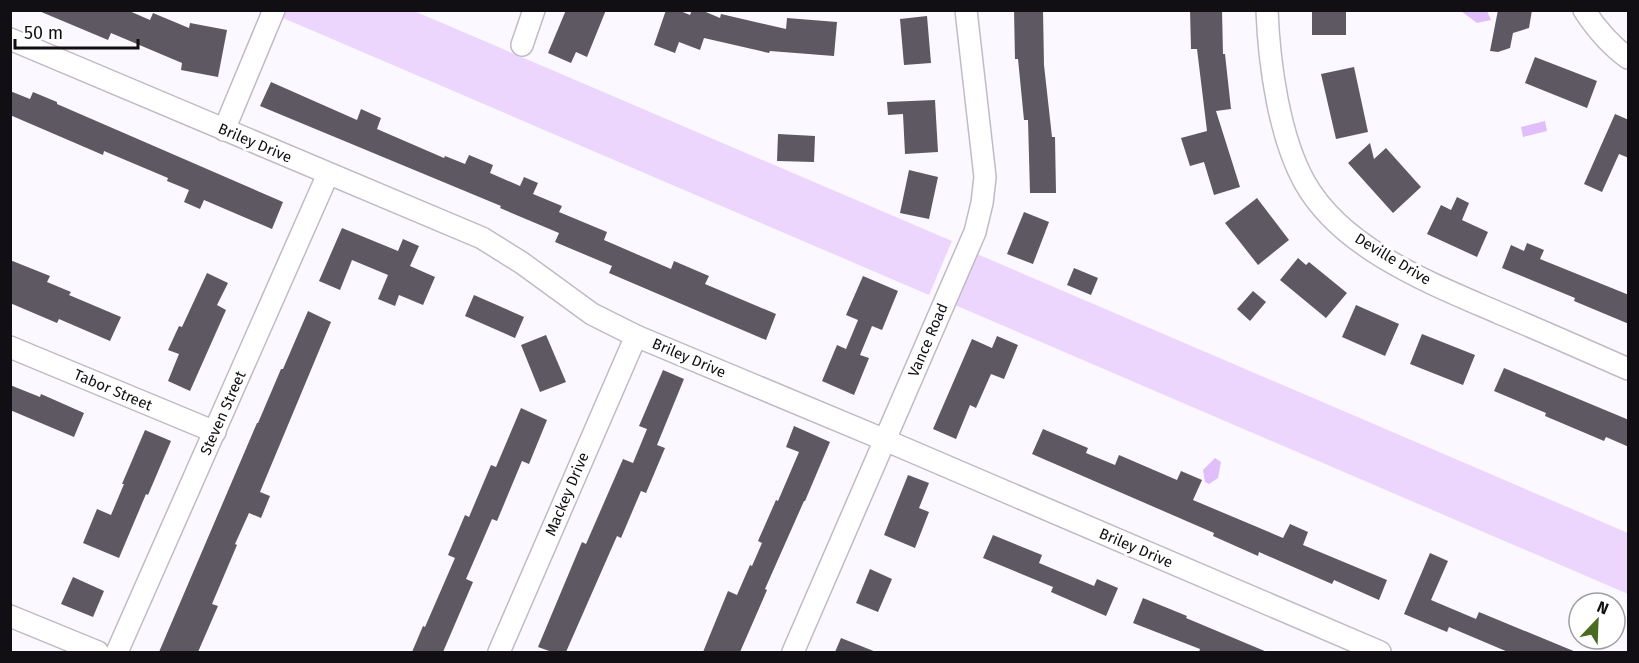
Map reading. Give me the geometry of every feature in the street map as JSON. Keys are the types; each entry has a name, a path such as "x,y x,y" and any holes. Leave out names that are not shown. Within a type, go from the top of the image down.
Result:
{"street":[{"path":"224,130 274,10"},
{"path":"522,45 534,10"},
{"name":"Vance Road","path":"793,652 975,232 985,177 966,10"},
{"name":"Deville Drive","path":"1267,10 1268,41 1281,116 1292,156 1306,184 1325,210 1372,251 1421,279 1629,369"},
{"path":"1584,10 1600,34 1614,48 1629,58"},
{"name":"Briley Drive","path":"10,39 482,238 522,263 592,314 636,336 1380,652"},
{"name":"Steven Street","path":"117,652 328,174"},
{"name":"Mackey Drive","path":"499,652 636,336"},
{"name":"Tabor Street","path":"10,347 215,432"},
{"path":"10,616 98,652"}],"shaded area":[{"path":"286,11 414,11 952,241 929,295 283,18"},
{"path":"1461,11 1487,11 1491,20 1477,23"},
{"path":"1545,121 1547,131 1523,137 1521,127"},
{"path":"977,254 1628,533 1628,594 1627,591 1621,591 955,305"},
{"path":"1215,458 1221,462 1218,478 1209,484 1205,482 1203,470"}],"building":[{"path":"127,10 150,20 153,13 189,28 190,23 227,30 218,77 181,70 182,63 111,33 108,40 39,11"},
{"path":"566,10 606,10 587,57 576,52 571,63 548,53"},
{"path":"666,10 678,10 690,15 692,10 701,10 720,18 721,14 786,29 787,18 837,22 834,56 770,51 769,53 704,38 700,50 679,42 675,53 654,45"},
{"path":"1014,10 1043,10 1044,65 1052,137 1055,137 1056,193 1030,193 1028,120 1024,120 1018,59 1015,59"},
{"path":"1190,10 1222,10 1223,54 1225,54 1231,109 1216,111 1240,187 1214,195 1204,162 1190,166 1181,138 1207,131 1197,49 1191,49"},
{"path":"1312,10 1346,10 1346,35 1312,35"},
{"path":"1498,10 1532,10 1529,28 1513,33 1510,48 1498,52 1490,51"},
{"path":"927,16 931,63 904,65 900,19"},
{"path":"1535,57 1597,81 1587,108 1525,83"},
{"path":"1354,67 1368,132 1336,139 1321,74"},
{"path":"271,82 357,120 361,109 381,118 377,129 444,158 445,156 465,164 469,155 493,165 490,173 520,186 524,177 538,183 533,194 562,206 559,212 607,232 604,240 671,269 674,261 709,276 705,284 776,314 766,340 609,273 612,266 555,242 559,233 500,208 501,206 260,106"},
{"path":"10,91 30,99 33,92 283,202 272,229 204,200 200,209 184,202 189,190 167,181 168,178 104,151 103,155 10,115"},
{"path":"935,100 938,152 905,154 903,114 888,115 887,102"},
{"path":"1615,114 1629,120 1629,158 1619,154 1602,192 1584,184"},
{"path":"778,134 815,136 814,162 777,161"},
{"path":"1370,143 1374,159 1386,148 1421,187 1393,213 1348,163"},
{"path":"909,170 938,177 929,219 900,213"},
{"path":"1457,197 1469,203 1462,220 1488,232 1477,257 1427,234 1441,205 1451,210"},
{"path":"1257,198 1289,240 1258,265 1225,223"},
{"path":"1024,212 1049,222 1033,264 1007,254"},
{"path":"342,228 398,251 403,239 419,246 410,266 435,277 423,305 399,295 395,306 378,299 388,275 352,260 340,290 319,281"},
{"path":"1527,243 1544,250 1540,259 1629,295 1629,324 1574,301 1575,298 1502,268 1511,245 1524,251"},
{"path":"1298,258 1306,265 1309,262 1347,293 1326,318 1280,280"},
{"path":"10,260 50,276 47,282 71,292 69,295 121,317 110,341 59,319 57,323 10,303"},
{"path":"1074,268 1098,278 1091,295 1067,285"},
{"path":"207,273 228,283 217,305 226,310 190,391 168,381 179,354 168,350 179,326 182,327"},
{"path":"863,276 898,291 882,330 872,326 860,355 869,358 854,395 822,381 837,345 846,349 858,320 846,315"},
{"path":"1253,291 1266,302 1250,321 1237,309"},
{"path":"474,295 524,317 515,338 465,316"},
{"path":"1356,305 1399,324 1385,356 1342,337"},
{"path":"308,311 331,322 260,492 270,496 261,518 249,513 212,604 218,606 198,652 159,652 257,423"},
{"path":"1422,334 1475,355 1463,385 1410,364"},
{"path":"546,335 566,382 540,392 521,345"},
{"path":"997,336 1018,345 1004,379 991,374 976,408 970,405 956,439 933,429 972,339 992,348"},
{"path":"1504,368 1629,420 1629,447 1606,437 1604,441 1494,391"},
{"path":"663,370 684,379 657,445 665,448 646,493 641,491 621,538 617,536 566,652 552,652 538,647 582,542 586,544 623,459 633,463 647,429 639,426"},
{"path":"10,385 40,397 41,394 84,413 74,437 10,410"},
{"path":"521,408 547,420 529,464 522,461 497,521 492,519 466,579 473,582 443,652 412,652 455,558 448,555 465,515 469,517 491,465 496,467"},
{"path":"794,426 830,442 765,589 767,590 740,652 703,652 728,591 737,595 750,565 752,566 762,543 758,541 799,452 786,447"},
{"path":"1043,429 1088,448 1086,453 1115,465 1119,455 1177,480 1181,471 1202,480 1193,500 1283,538 1290,524 1308,532 1303,545 1387,580 1379,600 1334,580 1332,584 1259,552 1258,556 1213,536 1214,533 1032,454"},
{"path":"145,430 171,441 119,558 83,543 97,509 111,515"},
{"path":"908,475 929,483 919,508 929,512 915,548 884,535"},
{"path":"993,535 1042,555 1039,563 1094,586 1097,579 1118,588 1106,616 1051,592 1053,587 983,558"},
{"path":"1430,553 1448,561 1431,600 1476,619 1479,612 1567,648 1567,651 1576,652 1508,652 1449,627 1447,632 1404,614"},
{"path":"870,569 892,579 878,612 856,603"},
{"path":"73,577 104,591 93,617 61,604"},
{"path":"1143,598 1267,652 1199,652 1200,649 1133,623"},
{"path":"841,638 876,652 835,652"}]}
